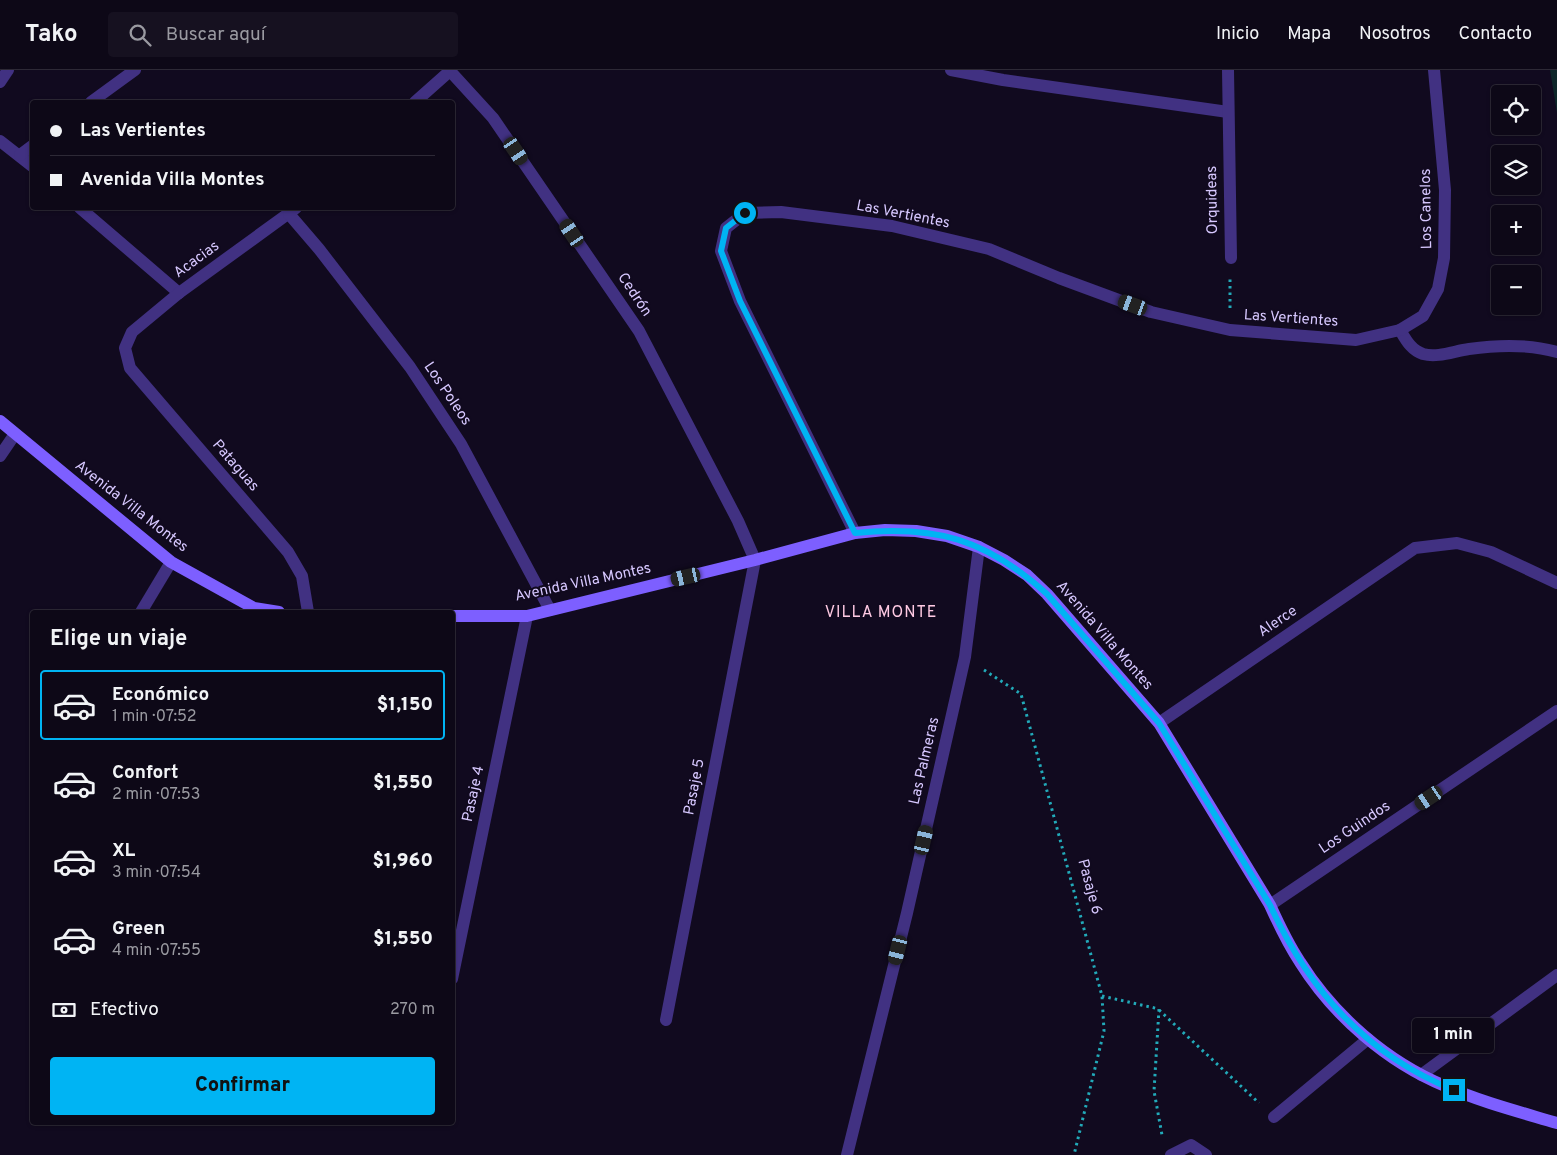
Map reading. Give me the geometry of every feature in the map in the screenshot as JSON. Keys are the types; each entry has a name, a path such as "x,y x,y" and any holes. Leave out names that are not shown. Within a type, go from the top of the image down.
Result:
{"street":[{"path":"0,82 8,70"},
{"path":"94,100 135,70"},
{"path":"951,70 1003,75 1228,112"},
{"name":"Orquideas","path":"1228,70 1231,258"},
{"name":"Los Canelos","path":"1400,330 1423,316 1438,289 1444,258 1444,190 1434,70"},
{"path":"417,100 451,71"},
{"name":"Cedrón","path":"451,71 493,118 639,331 738,521 755,560"},
{"path":"0,141 30,164"},
{"path":"20,155 30,148"},
{"path":"82,210 179,293"},
{"name":"Acacias","path":"125,348 132,332 179,293 293,211"},
{"name":"Los Poleos","path":"293,211 319,249 410,367 456,436 550,610"},
{"name":"Las Vertientes","path":"855,533 740,301 721,251 726,228 745,213 781,212 892,226 980,247 1151,312 1230,330 1356,340 1400,330"},
{"path":"1400,330 1411,347 1417,352 1432,356 1497,346 1525,347 1557,352"},
{"name":"Pataguas","path":"125,348 130,368 288,552 302,576 308,610"},
{"name":"Avenida Villa Montes","path":"0,422 171,562 254,608 266,610"},
{"path":"0,456 15,434"},
{"name":"Avenida Villa Montes","path":"455,616 527,616 755,560 855,533 885,530 916,531 946,536 979,547 1027,575 1047,594 1159,723 1270,905 1300,963 1319,989 1342,1015 1368,1039 1394,1058 1422,1074 1466,1095 1557,1123"},
{"name":"Alerce","path":"1159,723 1415,548 1457,543 1491,552 1557,583"},
{"name":"Las Palmeras","path":"847,1155 907,913 965,657 979,547"},
{"name":"Pasaje 5","path":"666,1020 755,560"},
{"path":"142,610 171,562"},
{"name":"Pasaje 4","path":"455,964 527,616"},
{"name":"Los Guindos","path":"1270,905 1557,712"},
{"path":"1422,1074 1557,975"},
{"path":"1274,1117 1368,1039"},
{"path":"1170,1155 1190,1145 1206,1155"}],"path":[{"path":"1230,330 1231,258"},
{"name":"Pasaje 6","path":"965,657 1021,694 1102,996 1104,1031 1074,1155"},
{"path":"1102,996 1159,1009 1274,1117"},
{"path":"1159,1009 1154,1091 1162,1137"}],"green space":[{"path":"1550,70 1557,70 1557,113"}],"district":[{"name":"VILLA MONTE","path":"881,613"}],"route":[{"path":"745,213 726,228 721,251 740,301 855,533 885,530 916,531 946,536 979,547 1027,575 1047,594 1159,723 1270,905 1300,963 1319,989 1342,1015 1368,1039 1394,1058 1443,1086 1454,1090"}]}
